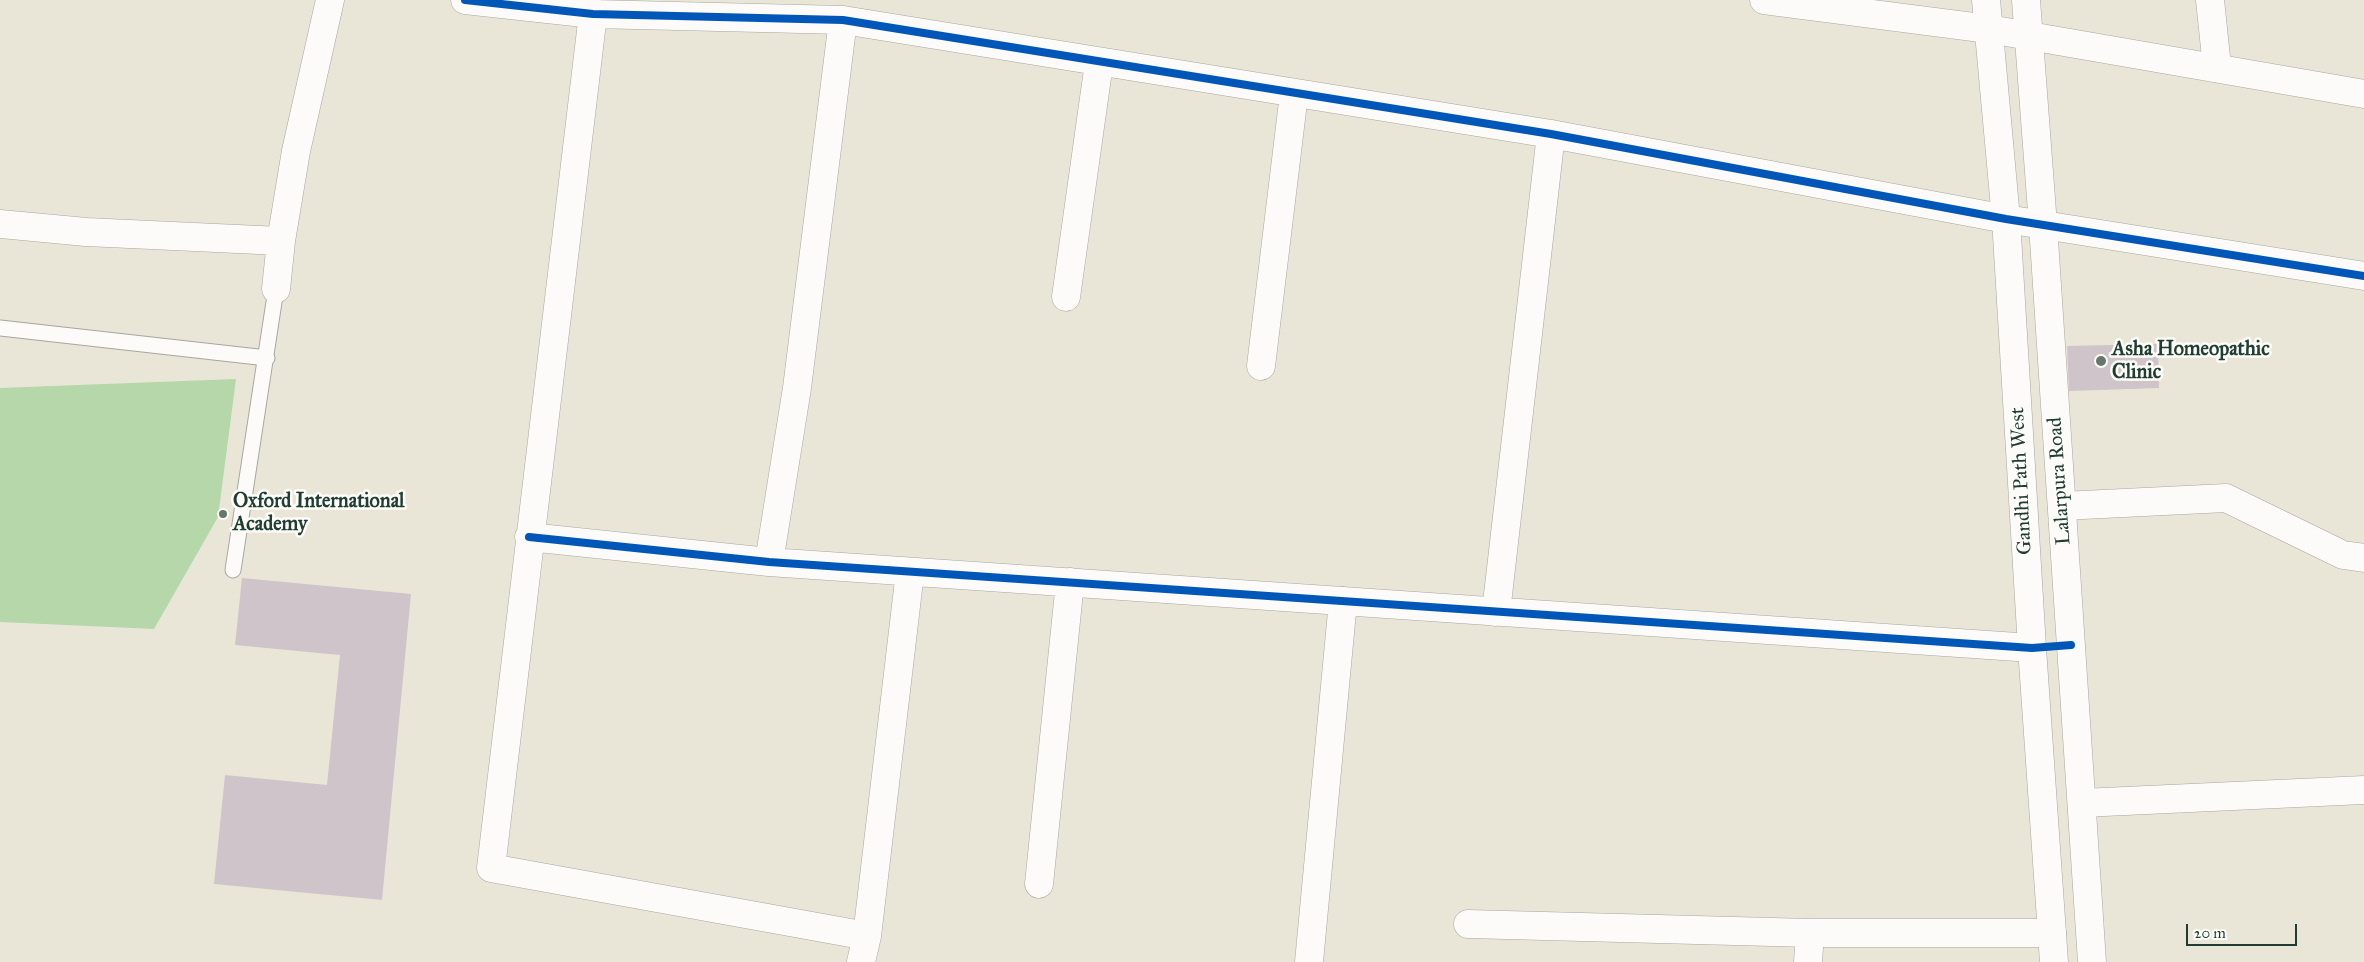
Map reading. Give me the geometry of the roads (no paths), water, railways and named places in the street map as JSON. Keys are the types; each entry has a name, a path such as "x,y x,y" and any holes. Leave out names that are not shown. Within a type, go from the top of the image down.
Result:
{"street":[{"path":"276,290 281,241 296,151 330,0"},
{"path":"465,0 843,20 1099,63 1551,134 2006,219 2364,276"},
{"path":"1764,0 1990,29 2364,94"},
{"name":"Gandhi Path West","path":"1986,0 2006,219 2032,648 2054,962"},
{"name":"Lalarpura Road","path":"2026,0 2043,225 2092,962"},
{"path":"2210,0 2216,67"},
{"path":"588,7 491,868 867,936"},
{"path":"769,562 797,388 843,20"},
{"path":"1066,297 1099,63"},
{"path":"1261,366 1294,94"},
{"path":"1496,612 1551,134"},
{"path":"0,224 86,232 281,241"},
{"path":"2062,506 2226,498 2343,555 2364,558"},
{"path":"529,536 769,562 910,572 2032,648 2071,645"},
{"path":"860,962 867,936 910,572"},
{"path":"1039,884 1070,582"},
{"path":"1308,962 1342,601"},
{"path":"2082,803 2364,790"},
{"path":"1468,924 1810,932 2052,933"},
{"path":"1808,962 1810,932"}],"lane":[{"path":"233,570 276,290"},
{"path":"0,328 267,358"}],"place":[{"name":"Asha Homeopathic Clinic","path":"2101,361"},
{"name":"Oxford International Academy","path":"223,514"}]}
